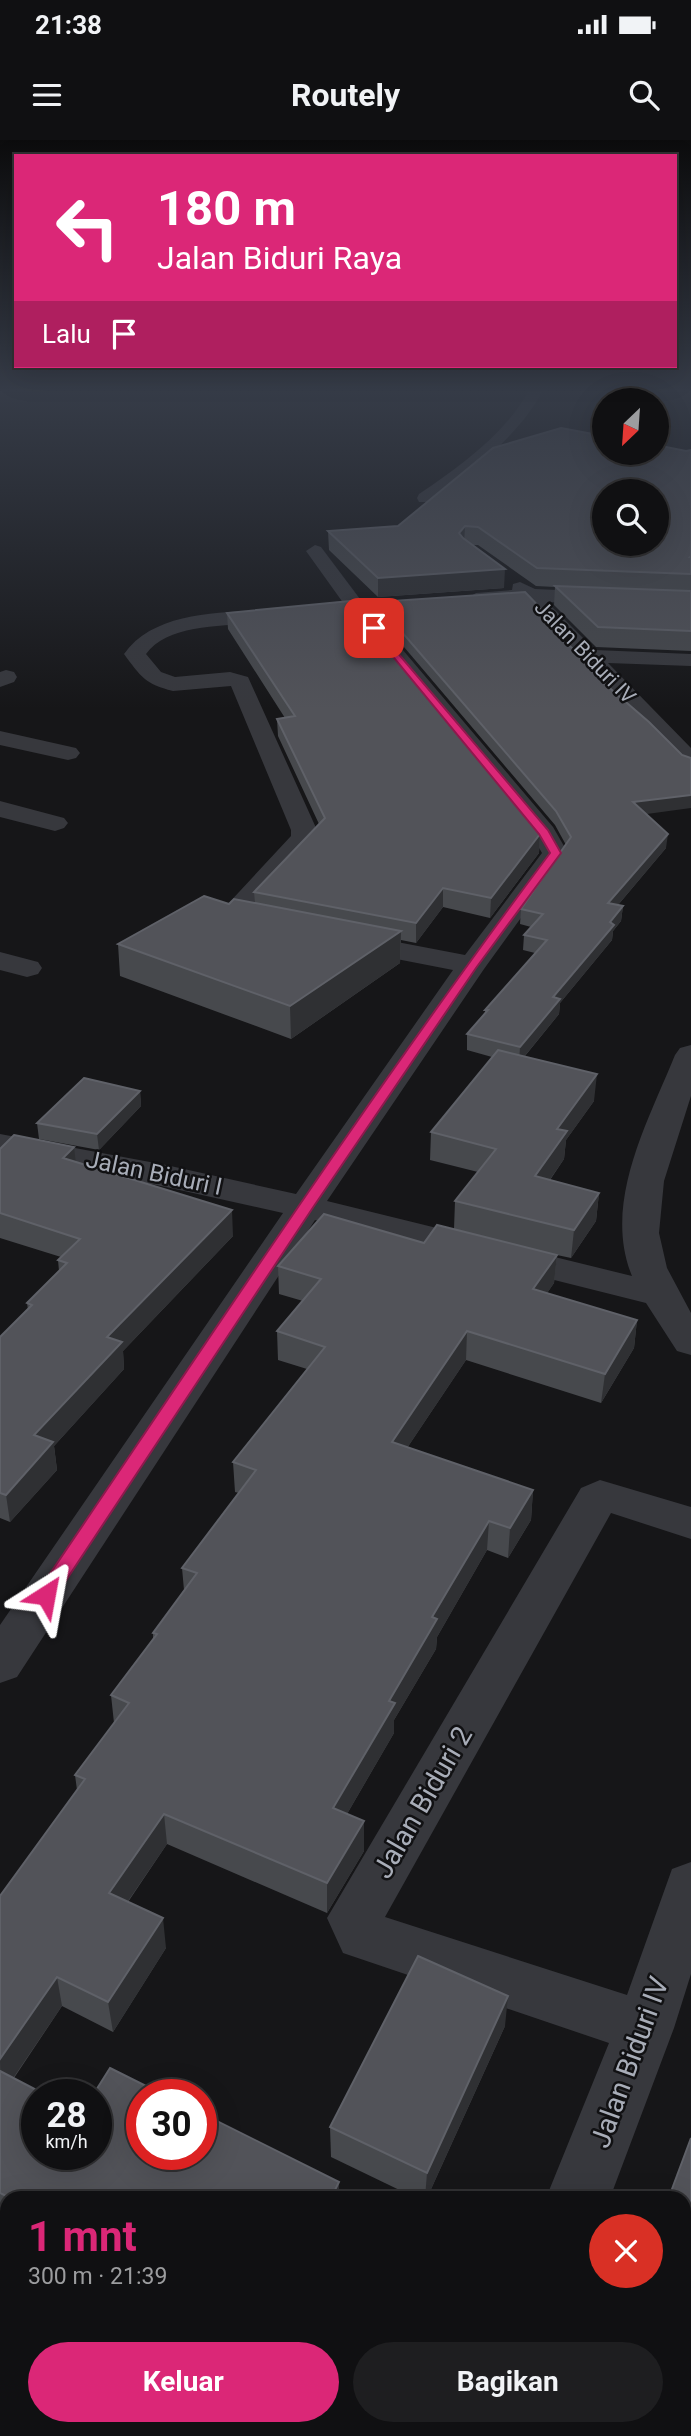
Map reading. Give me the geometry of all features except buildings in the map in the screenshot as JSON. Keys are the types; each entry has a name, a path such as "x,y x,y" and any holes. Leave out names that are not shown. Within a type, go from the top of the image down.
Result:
{"street":[{"path":"425,498 429,495"},
{"path":"0,1664 306,1206 472,965 555,853 544,833 356,608 315,551"},
{"name":"Jalan Biduri IV","path":"500,573 530,595 691,762"},
{"path":"450,601 530,595 691,602"},
{"path":"295,931 236,917 236,912 304,838 304,830 240,682 230,679 173,684 153,677 135,653 138,645 168,629 302,613"},
{"path":"588,656 691,660"},
{"path":"0,738 68,754"},
{"path":"0,809 55,823"},
{"path":"322,936 472,965"},
{"path":"691,1055 648,1167 640,1230 644,1256 660,1295 691,1342"},
{"name":"Jalan Biduri I","path":"0,1144 90,1159 306,1206 660,1295"},
{"name":"Jalan Biduri 2","path":"645,2028 363,1935 355,1918 597,1499 600,1496 611,1497 691,1523"},
{"name":"Jalan Biduri IV","path":"581,2191 645,2028 691,1886"}],"route":[{"path":"46,1595 306,1206 472,965 555,853 544,833 374,628"}]}
